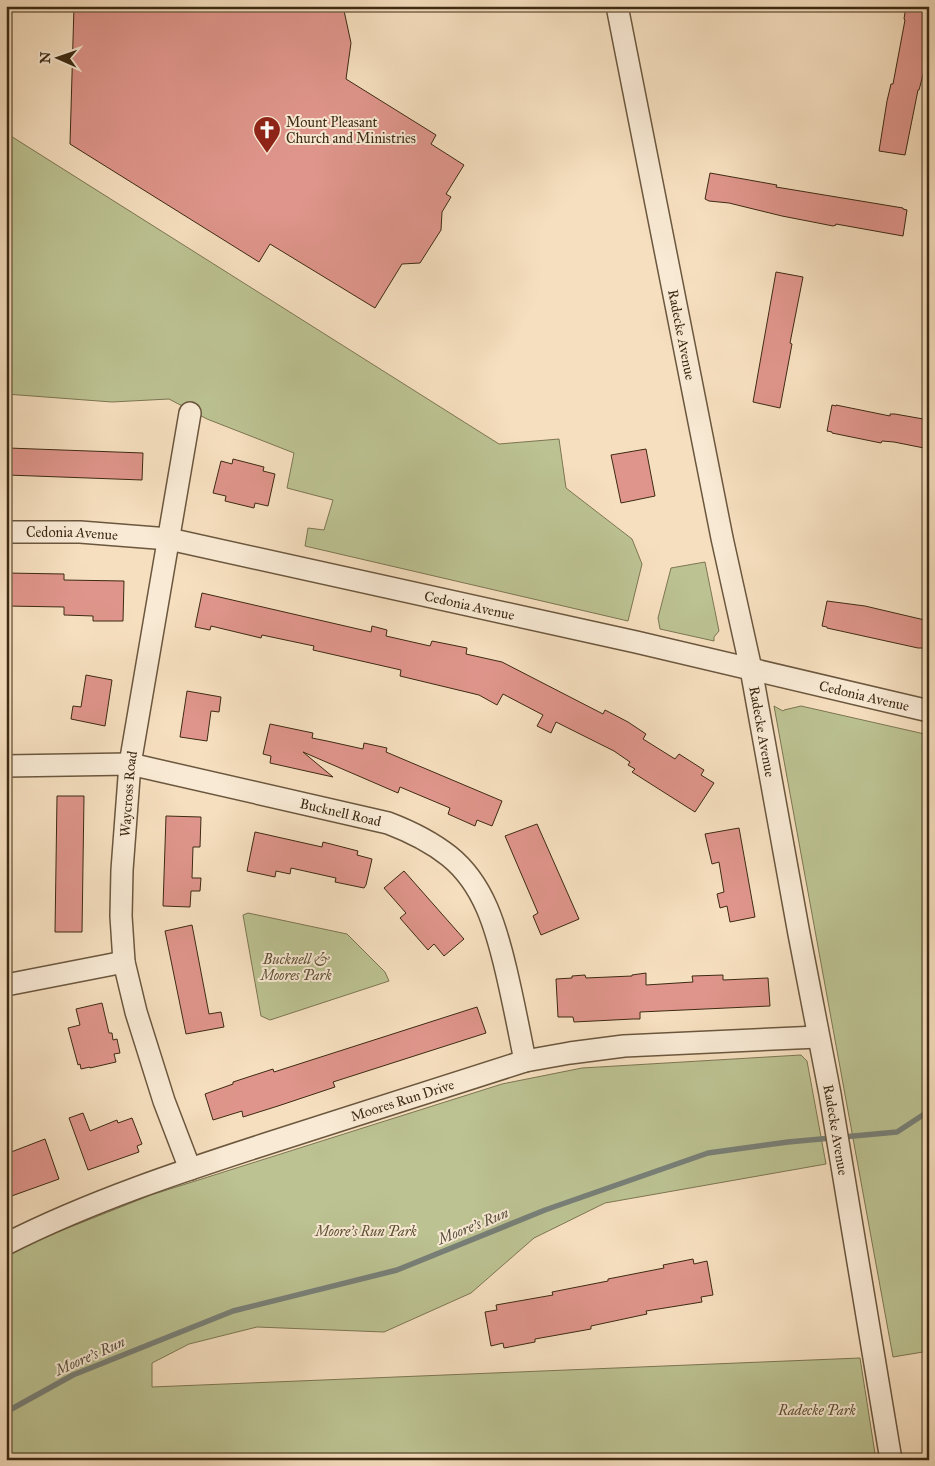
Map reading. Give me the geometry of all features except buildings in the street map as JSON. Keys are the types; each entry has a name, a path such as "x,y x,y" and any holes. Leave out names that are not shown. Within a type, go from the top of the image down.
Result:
{"street":[{"name":"Radecke Avenue","path":"617,6 722,538 751,669 843,1167 891,1460"},
{"name":"Waycross Road","path":"190,414 130,764 122,870 121,916 124,962 146,1048 190,1169"},
{"name":"Cedonia Avenue","path":"6,532 80,532 169,539 636,642 929,711"},
{"name":"Bucknell Road","path":"6,766 130,764 388,823 428,842 450,856 470,878 484,900 495,928 513,1000 524,1061"},
{"path":"6,985 124,962"},
{"name":"Moores Run Drive","path":"6,1244 33,1230 95,1204 190,1169 524,1061 624,1046 818,1037"}],"green space":[{"path":"6,133 499,444 559,439 566,488 632,539 642,564 628,621 305,546 308,528 324,530 333,500 287,488 294,453 207,419 169,399 112,402 6,394"},
{"path":"705,562 719,631 714,637 714,641 660,629 658,618 671,568"},
{"path":"774,706 783,711 801,706 929,735 929,1351 893,1357"},
{"name":"Bucknell & Moores Park","path":"248,913 347,934 385,972 389,981 270,1020 261,1016 243,915"},
{"name":"Moore's Run Park","path":"801,1055 807,1061 826,1164 605,1203 534,1238 471,1293 384,1332 257,1327 189,1344 152,1363 152,1387 860,1358 876,1460 6,1460 6,1257 30,1243 151,1195 502,1084 582,1068"}],"waterway":[{"name":"Moore's Run","path":"6,1412 73,1375 233,1311 397,1270 545,1210 708,1153 788,1142 897,1132 929,1111"}],"place":[{"name":"Mount Pleasant Church and Ministries","path":"267,154"}],"park label":[{"name":"Radecke Park","path":"817,1410"}]}
